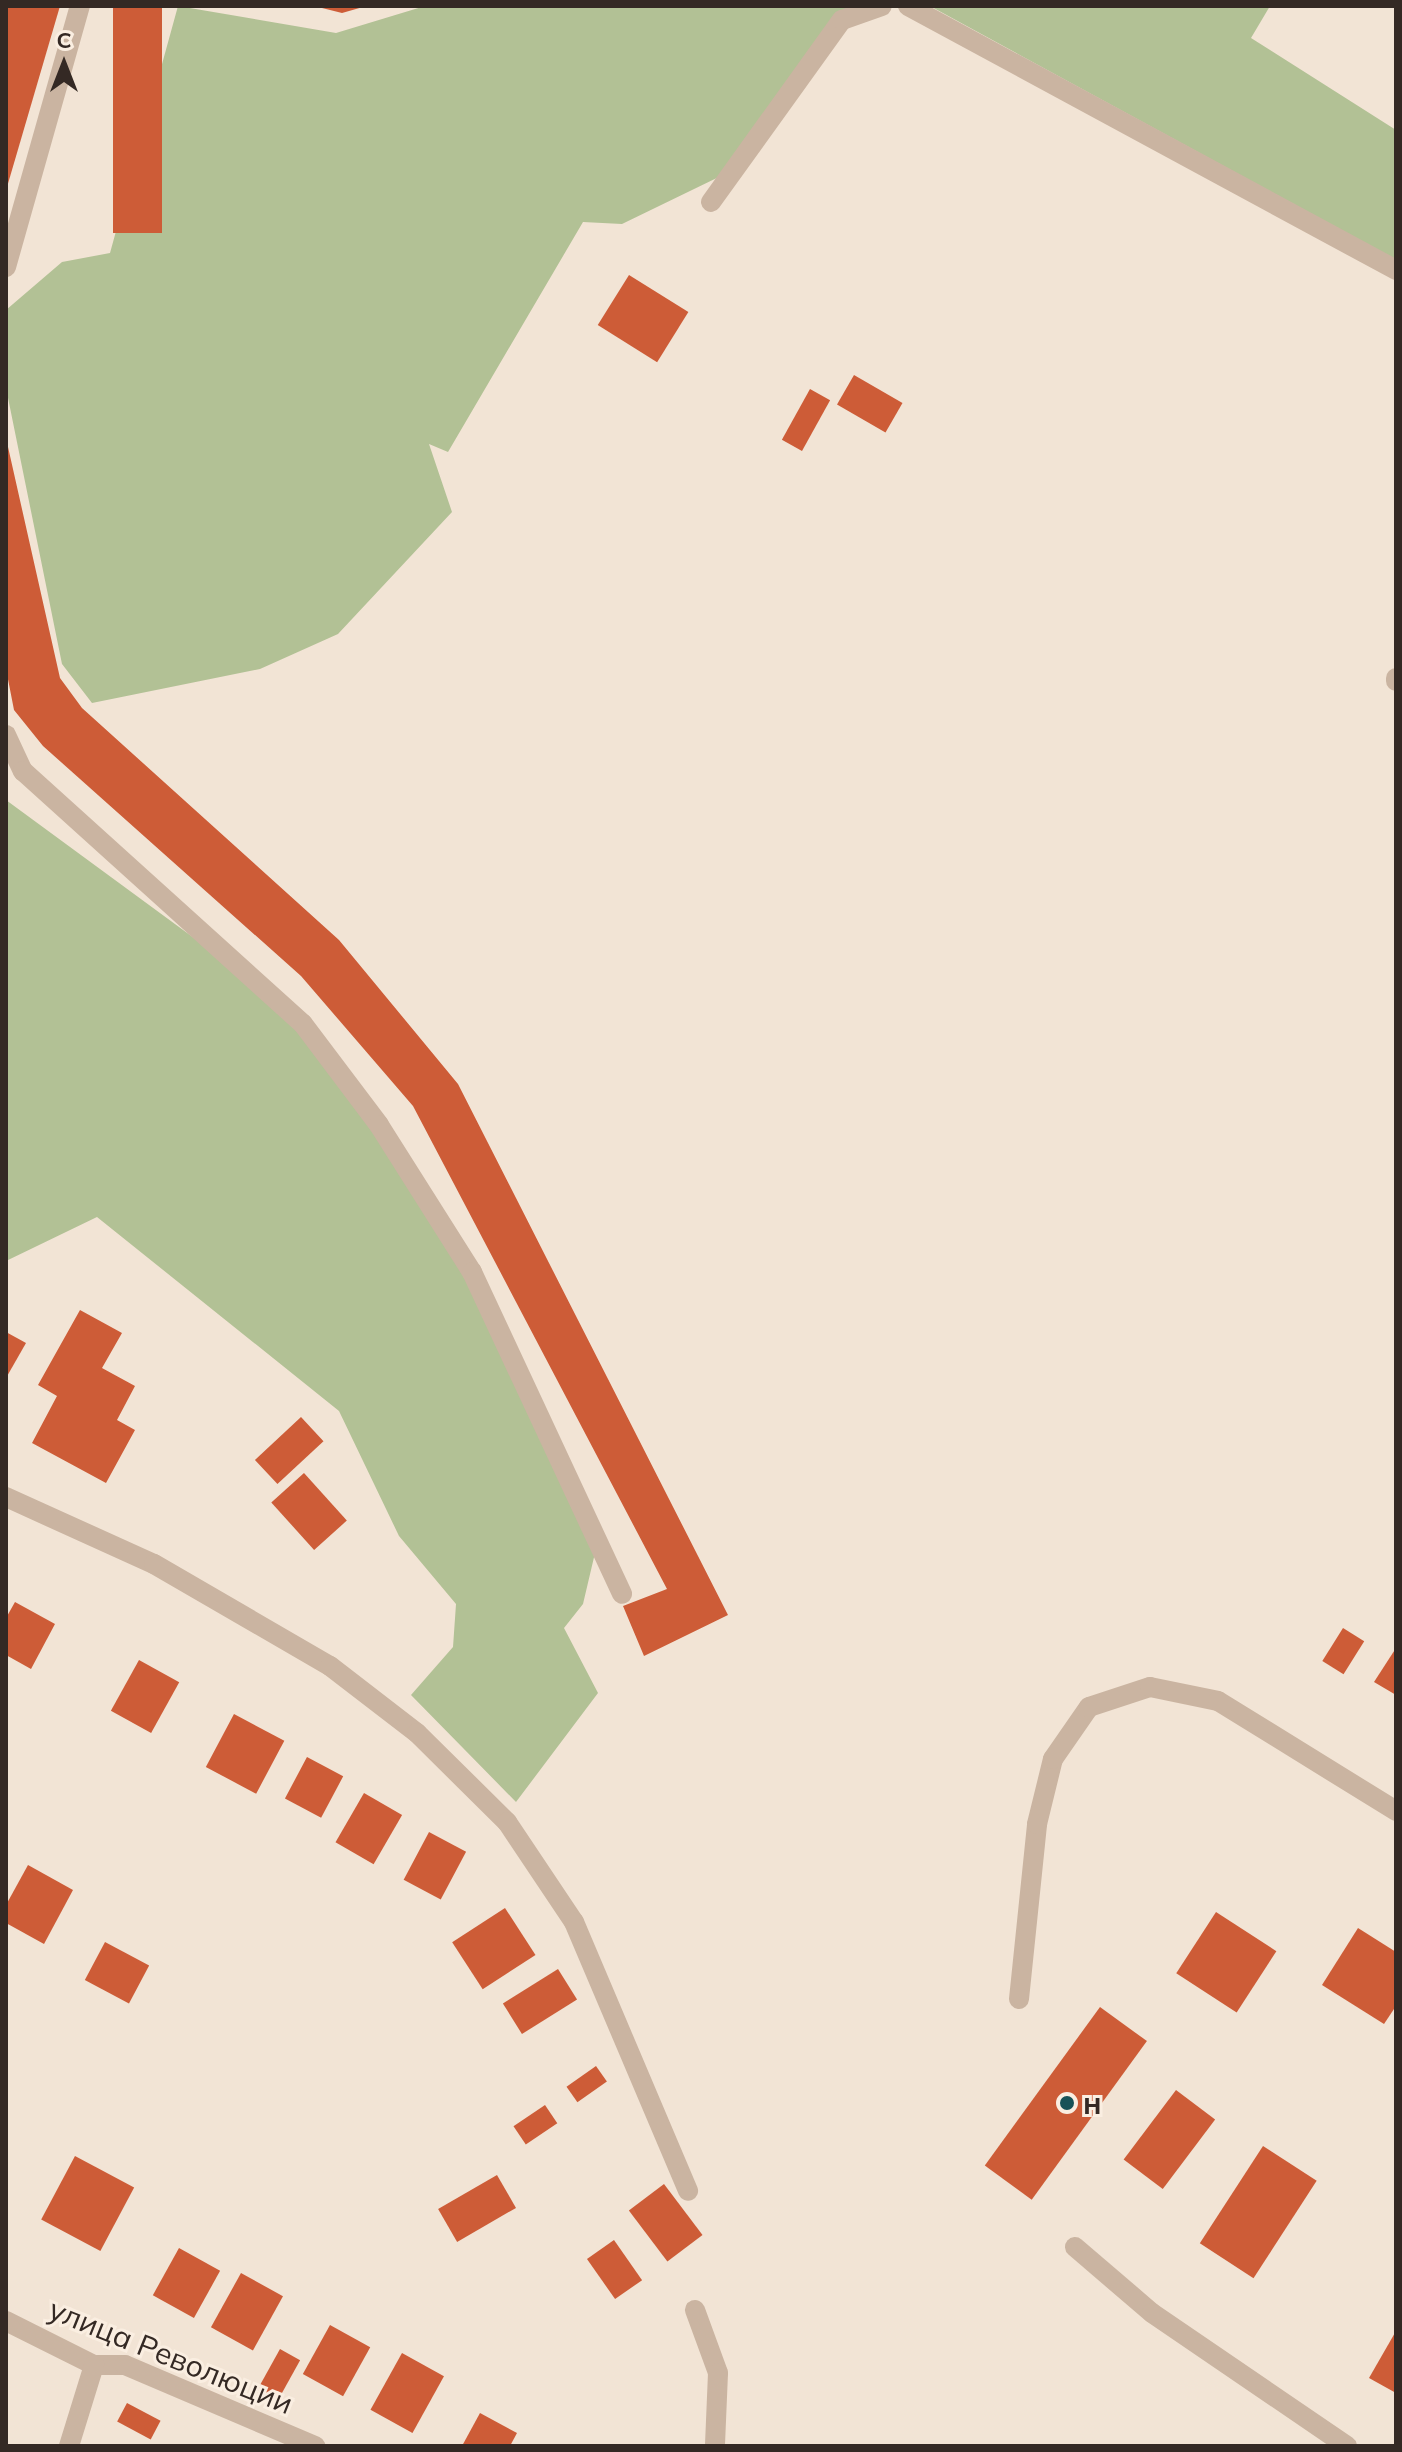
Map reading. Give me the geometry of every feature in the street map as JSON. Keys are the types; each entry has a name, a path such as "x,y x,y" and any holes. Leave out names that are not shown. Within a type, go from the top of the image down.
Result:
{"street":[{"path":"6,267 80,6"},
{"path":"711,202 842,20 882,6"},
{"path":"908,6 1396,270"},
{"path":"6,735 23,771 303,1024 379,1125 472,1272 622,1594"},
{"path":"6,1497 154,1564 330,1666 417,1733 507,1822 574,1922 688,2191"},
{"path":"1019,1999 1037,1824 1053,1759 1089,1707 1150,1687 1218,1701 1396,1811"},
{"path":"1075,2247 1152,2313 1347,2446"},
{"path":"695,2310 718,2373 715,2446"},
{"name":"улица Революции","path":"6,2321 94,2365 125,2365 315,2446"},
{"path":"69,2446 94,2365"}],"green space":[{"path":"178,6 336,33 425,6 859,6 725,174 622,224 583,222 448,452 429,444 452,512 338,634 260,669 92,703 62,664 6,388 6,310 62,262 110,253"},
{"path":"930,6 1270,6 1251,38 1396,130 1396,260"},
{"path":"6,800 258,985 382,1129 457,1252 599,1536 583,1604 564,1628 598,1693 516,1802 411,1695 453,1647 456,1604 399,1536 339,1411 97,1217 6,1261"}],"building":[{"path":"6,6 60,6 7,187 6,186"},
{"path":"113,6 162,6 162,233 113,233"},
{"path":"314,6 363,6 363,7 342,13"},
{"path":"629,275 688,312 657,362 598,325"},
{"path":"854,375 902,403 885,432 837,404"},
{"path":"810,389 830,400 802,451 782,440"},
{"path":"6,438 60,678 82,708 339,940 458,1084 728,1615 644,1656 623,1606 667,1589 413,1106 301,976 43,746 14,710 6,669"},
{"path":"80,1310 122,1333 102,1368 135,1386 117,1420 135,1430 106,1483 32,1443 57,1396 38,1385"},
{"path":"6,1332 26,1343 6,1378"},
{"path":"301,1417 324,1441 277,1484 255,1460"},
{"path":"304,1473 347,1521 314,1550 271,1502"},
{"path":"15,1602 55,1624 31,1669 6,1655 6,1618"},
{"path":"1343,1628 1364,1641 1344,1674 1322,1661"},
{"path":"1396,1648 1396,1695 1374,1682"},
{"path":"139,1660 179,1682 151,1733 111,1711"},
{"path":"234,1714 284,1741 256,1794 206,1767"},
{"path":"307,1757 343,1776 321,1818 285,1798"},
{"path":"364,1793 402,1815 374,1864 336,1842"},
{"path":"429,1832 466,1852 441,1899 404,1880"},
{"path":"28,1865 73,1890 44,1944 6,1923 6,1905"},
{"path":"505,1908 535,1955 483,1989 452,1942"},
{"path":"1216,1912 1276,1951 1237,2012 1176,1973"},
{"path":"1358,1928 1396,1952 1396,2006 1384,2024 1322,1985"},
{"path":"105,1942 149,1965 129,2003 85,1980"},
{"path":"558,1969 577,2000 522,2034 503,2003"},
{"name":"н","path":"1100,2007 1147,2041 1032,2200 985,2166"},
{"path":"596,2066 607,2082 577,2102 567,2087"},
{"path":"1176,2090 1215,2119 1163,2189 1124,2159"},
{"path":"545,2105 557,2123 526,2144 513,2126"},
{"path":"1263,2146 1317,2181 1253,2278 1200,2243"},
{"path":"75,2156 134,2187 100,2251 41,2220"},
{"path":"497,2175 516,2208 457,2242 438,2209"},
{"path":"664,2184 703,2235 667,2262 629,2210"},
{"path":"614,2240 642,2280 615,2299 587,2259"},
{"path":"179,2248 220,2271 194,2318 153,2295"},
{"path":"241,2273 283,2296 253,2350 211,2327"},
{"path":"330,2325 370,2347 343,2396 303,2374"},
{"path":"1396,2331 1396,2393 1369,2378"},
{"path":"280,2349 300,2360 275,2406 255,2394"},
{"path":"402,2353 444,2376 412,2433 370,2410"},
{"path":"127,2403 161,2421 151,2439 117,2422"},
{"path":"480,2413 517,2433 510,2446 462,2446"}],"place":[{"name":"н","path":"1067,2103"}]}
